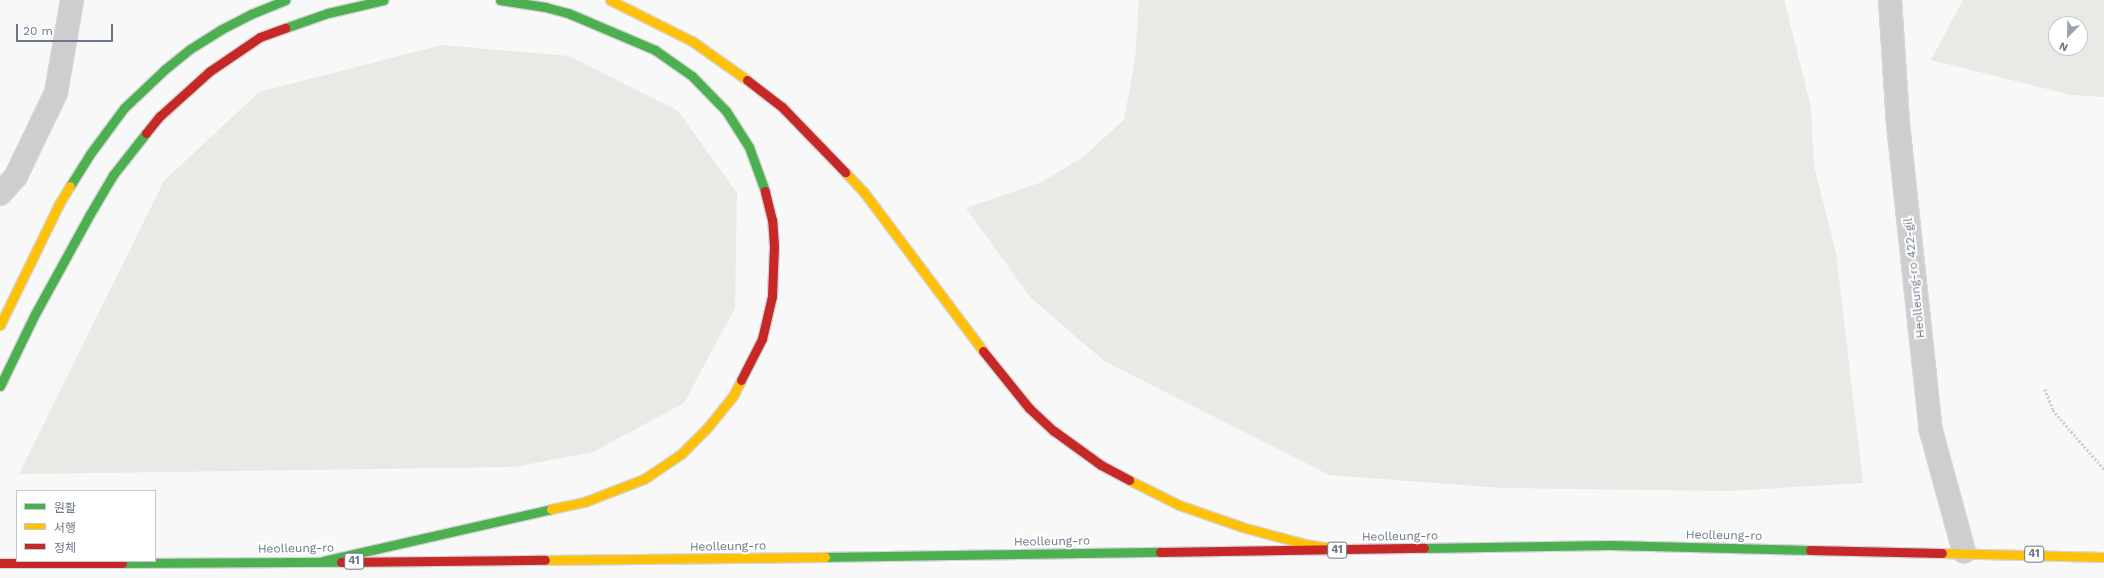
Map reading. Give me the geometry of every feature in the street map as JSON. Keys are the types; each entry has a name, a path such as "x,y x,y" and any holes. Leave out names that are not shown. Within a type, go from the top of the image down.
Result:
{"main road":[{"path":"0,324 59,204 90,154 124,108 164,70 190,49 220,30 251,14 285,0"},
{"path":"0,386 35,314 90,214 117,170 138,142 165,111 210,71 260,37 328,13 384,0"},
{"path":"323,561 584,502 644,479 663,468 694,442 722,411 744,377 762,339 768,319 772,296 774,246 772,220 766,193 758,168 749,148 726,111 692,76 655,50 635,40 568,13 546,7 500,0"},
{"path":"610,0 656,21 692,41 727,64 777,103 809,133 863,191 1004,380 1054,432 1101,465 1151,492 1179,505 1242,527 1305,544 1342,550"},
{"name":"Heolleung-ro","path":"0,563 45,564 709,559 1610,545 1964,552 2104,557"}],"street":[{"path":"0,194 16,176 56,92 72,0"},
{"name":"Heolleung-ro 422-gil","path":"1890,0 1898,124 1931,431 1964,552"}],"path":[{"path":"2045,388 2053,410 2104,469"}],"shaded area":[{"path":"1139,0 1784,0 1811,108 1814,166 1836,253 1863,483 1727,491 1502,488 1329,475 1104,361 1030,297 966,208 1042,182 1084,156 1124,120 1135,60"},
{"path":"1963,0 2104,0 2104,97 2071,95 1931,60"},
{"path":"442,45 569,56 678,111 737,193 735,308 684,403 593,452 514,467 19,474 164,181 259,92"}],"traffic: fast":[{"path":"70,186 90,154 124,108 164,70 190,49 220,30 251,14 285,0"},
{"path":"285,28 328,13 384,0"},
{"path":"500,0 545,7 568,13 655,50 692,76 726,111 749,147 765,191"},
{"path":"0,386 35,314 90,214 113,175 146,133"},
{"path":"323,561 551,509"},
{"path":"1424,548 1610,545 1810,550"},
{"path":"825,557 1160,552"},
{"path":"122,563 341,562"}],"traffic: slow":[{"path":"610,0 692,41 747,80"},
{"path":"845,172 863,191 983,351"},
{"path":"0,325 59,204 70,186"},
{"path":"551,509 584,502 644,479 681,454 707,428 733,396 741,380"},
{"path":"1129,480 1179,505 1242,527 1305,544 1341,550"},
{"path":"1942,553 2104,557"},
{"path":"545,560 825,557"}],"traffic: jam":[{"path":"146,133 160,116 210,71 260,37 285,28"},
{"path":"747,80 782,107 845,172"},
{"path":"741,380 762,339 772,296 774,246 772,220 765,191"},
{"path":"983,351 1029,408 1054,431 1101,465 1129,480"},
{"path":"1160,552 1424,548"},
{"path":"1810,550 1942,553"},
{"path":"341,562 545,560"},
{"path":"0,563 122,563"}]}
